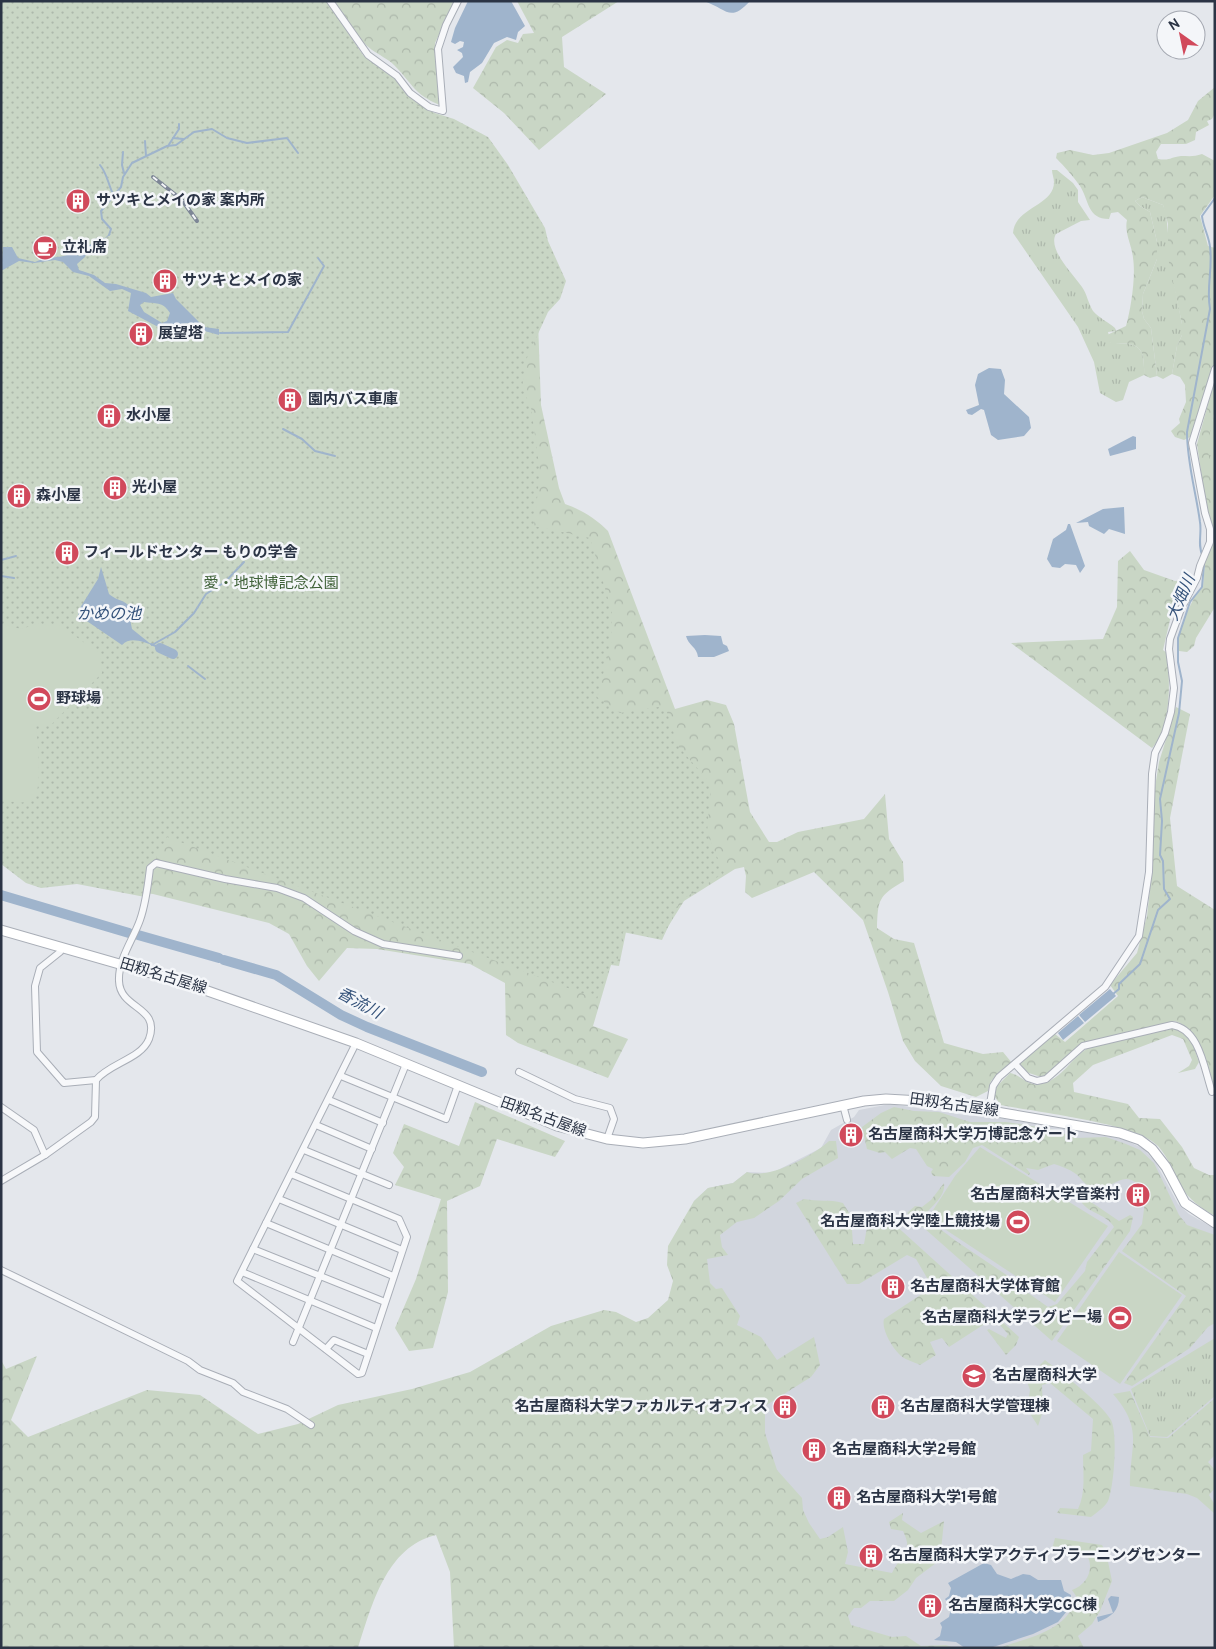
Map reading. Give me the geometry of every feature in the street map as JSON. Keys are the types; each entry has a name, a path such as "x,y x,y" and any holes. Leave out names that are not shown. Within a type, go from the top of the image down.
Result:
{"main road":[{"name":"田籾名古屋線","path":"1,930 182,982 356,1044 558,1126 607,1139 643,1143 685,1140 843,1105 886,1099 913,1099 1120,1132 1140,1140 1152,1149 1166,1167 1186,1203 1215,1223"}],"street":[{"path":"330,1 368,55 398,76 410,93 430,107 443,111 438,50 446,25 458,1"},
{"path":"989,1110 994,1082 1105,987 1139,936 1148,872 1152,774 1155,753 1167,726 1174,688 1169,649 1170,639 1181,609 1197,578 1210,542 1210,529 1205,513 1192,443 1215,369"},
{"path":"1,1181 44,1155 91,1122 95,1117 96,1080 103,1071 144,1049 152,1027 146,1012 131,1004 122,995 119,981 120,964 140,920 150,868 156,863 225,879 277,888 304,898 354,930 383,944 459,956"},
{"path":"62,947 60,952 40,968 35,986 37,1052 64,1083 96,1080"},
{"path":"1015,1064 1028,1078 1036,1081 1046,1079 1083,1046 1172,1025 1185,1029 1193,1038 1212,1092"},
{"path":"291,1174 399,1219 407,1237 362,1373 358,1374 299,1328 285,1320 237,1281 356,1044"},
{"path":"292,1342 311,1301 351,1199 394,1098 406,1064"},
{"path":"519,1072 575,1099 610,1108 614,1119 607,1139"},
{"path":"341,1076 446,1119 458,1085"},
{"path":"328,1100 383,1123"},
{"path":"843,1105 847,1120"},
{"path":"1,1107 34,1130 44,1155"},
{"path":"316,1126 372,1149"},
{"path":"304,1150 389,1185"},
{"path":"279,1199 402,1250"},
{"path":"266,1223 393,1276"},
{"path":"254,1249 385,1302"},
{"path":"1,1270 188,1361 200,1370 232,1383 243,1392 287,1409 311,1425"},
{"path":"242,1272 376,1328"},
{"path":"326,1349 334,1340 368,1354"}],"shaded area":[{"name":"名古屋商科大学","path":"890,1104 972,1116 976,1114 1123,1139 1144,1149 1156,1163 1178,1204 1189,1214 1215,1229 1215,1648 880,1648 856,1640 821,1588 685,1236 694,1201 708,1188 733,1183 747,1172 772,1173 821,1148 831,1130 854,1117 859,1110"}],"green space":[{"name":"愛・地球博記念公園","path":"1,1 327,1 363,55 395,78 410,100 422,109 454,119 488,137 508,165 545,228 548,241 566,281 560,299 548,312 526,360 522,388 531,407 540,472 534,526 590,538 612,612 611,645 597,697 620,713 665,706 678,746 711,784 707,833 724,873 680,901 662,940 623,932 617,964 611,964 597,999 167,837 154,862 145,897 77,884 41,888 26,883 1,864"},
{"path":"335,1 455,1 435,43 440,105 419,93 392,63 366,45 351,28"},
{"path":"517,1 619,1 562,37 564,67 606,94 539,150 504,113 473,88 496,47 507,40 518,43 523,34 534,33"},
{"name":"愛・地球博記念公園","path":"355,50 436,115 538,321 541,405 559,488 565,504 588,515 608,531 675,709 707,700 726,705 734,724 750,812 769,842 777,842 798,832 864,819 885,794 889,839 903,862 904,881 884,895 881,900 877,928 894,939 914,943 944,1043 983,1054 1003,1052 1012,1063 991,1081 988,1091 976,1097 941,1086 915,1061 903,1041 863,920 814,872 752,898 745,892 746,876 744,867 735,869 684,901 661,938 626,932 619,966 611,965 593,1026 628,1039 608,1078 518,1043 506,1035 505,983 470,964 377,949 347,948 319,981 307,966 289,934 269,923 153,894 110,889 1,814"},
{"path":"1215,87 1215,113 1212,119 1207,121 1209,125 1196,132 1195,140 1186,144 1161,144 1156,152 1158,159 1166,160 1177,156 1202,154 1215,161 1215,195 1200,216 1208,246 1215,248 1215,363 1192,436 1184,440 1175,437 1171,431 1180,423 1179,419 1186,402 1185,385 1180,377 1172,374 1177,346 1182,335 1182,324 1168,258 1168,224 1163,205 1142,197 1135,201 1150,212 1157,242 1157,259 1143,294 1142,311 1144,319 1151,328 1157,376 1150,378 1144,375 1143,358 1138,348 1134,345 1111,343 1105,336 1126,326 1130,310 1134,265 1126,225 1127,220 1118,212 1111,213 1109,219 1096,216 1090,208 1080,186 1056,158 1057,153 1070,150 1093,155 1109,153 1167,133 1188,120 1198,101"},
{"path":"1052,170 1057,170 1073,183 1078,190 1078,202 1090,220 1081,221 1056,234 1054,240 1058,254 1084,290 1093,311 1115,328 1116,331 1108,332 1111,343 1134,345 1141,352 1143,358 1144,375 1129,382 1123,400 1116,402 1100,393 1094,362 1078,327 1013,233 1015,224 1020,217 1042,202 1052,190 1054,182"},
{"path":"1142,197 1163,205 1166,213 1172,273 1182,324 1182,335 1177,346 1172,374 1163,379 1157,376 1151,328 1144,319 1142,311 1143,294 1157,259 1157,242 1150,212 1135,201"},
{"path":"1215,379 1215,410 1208,450 1214,474 1215,607 1196,638 1194,646 1187,652 1179,651 1179,636 1185,616 1194,598 1203,587 1205,561 1209,549 1207,513 1197,444"},
{"path":"1215,413 1215,493 1207,446"},
{"path":"1130,551 1144,570 1175,581 1191,579 1170,620 1163,650 1167,653 1169,676 1168,703 1163,728 1159,739 1152,748 1011,643 1103,639 1117,607 1118,561"},
{"name":"野球場","path":"40,623 48,626 57,623 100,654 102,673 52,724 36,724 39,776 36,795 32,800 21,802 1,800 1,624 21,629"},
{"path":"1176,707 1190,714 1170,818 1177,886 1215,910 1215,1093 1205,1062 1195,1040 1182,1024 1174,1021 1083,1044 1051,1073 1041,1077 1026,1072 1020,1063 1055,1034 1065,1042 1118,996 1110,985 1137,953 1147,916 1153,861 1153,800 1159,762"},
{"path":"1169,1027 1183,1031 1190,1038 1199,1062 1195,1069 1178,1073 1189,1066 1192,1060 1183,1039 1172,1035 1093,1065 1073,1083 1074,1092 1128,1104 1139,1118 1160,1119 1182,1147 1194,1168 1209,1175 1215,1175 1215,1216 1200,1207 1187,1195 1162,1151 1147,1138 1108,1125 1001,1105 994,1096 997,1086 1010,1073 1032,1084 1048,1082 1061,1073 1084,1051 1098,1043"},
{"path":"475,1102 565,1141 555,1157 497,1139 480,1186 447,1201 448,1292 433,1348 409,1351 395,1328 416,1279 441,1199 395,1185 404,1167 393,1153 404,1124 459,1146"},
{"path":"894,1107 914,1111 939,1112 970,1122 1006,1122 1051,1129 1076,1138 1106,1137 1140,1150 1154,1163 1179,1215 1187,1225 1215,1235 1215,1323 1208,1327 1190,1348 1132,1386 1124,1383 1186,1296 1122,1251 1142,1224 1146,1194 1138,1184 1124,1179 1105,1187 1090,1187 1073,1172 1054,1164 1038,1170 1026,1168 1030,1173 1029,1175 982,1145 973,1148 965,1162 949,1177 933,1176 931,1172 933,1169 927,1166 916,1149 910,1148 892,1159 885,1152 880,1153 867,1149 862,1127 881,1113"},
{"path":"829,1141 836,1141 838,1158 802,1179 779,1201 754,1218 737,1222 720,1235 722,1247 728,1255 707,1259 710,1283 716,1289 722,1288 740,1316 737,1325 761,1337 777,1360 814,1337 820,1365 811,1377 765,1406 765,1433 777,1470 802,1498 803,1510 820,1539 828,1537 843,1527 848,1552 845,1564 892,1573 905,1553 907,1544 903,1531 891,1529 889,1522 903,1513 902,1520 921,1533 944,1521 940,1560 916,1578 908,1590 894,1601 870,1601 861,1608 854,1608 848,1616 851,1625 892,1637 906,1636 921,1646 946,1645 955,1648 454,1648 450,1572 436,1535 419,1542 405,1552 393,1565 376,1597 358,1648 1,1648 1,1360 6,1369 37,1356 11,1420 28,1437 147,1390 200,1395 258,1434 298,1424 338,1405 412,1389 470,1372 551,1326 604,1310 616,1312 636,1322 648,1318 668,1300 673,1281 667,1265 668,1246 694,1201 708,1188 733,1183 747,1172 756,1174 766,1173 802,1160"},
{"name":"名古屋商科大学陸上競技場","path":"980,1147 1108,1226 1055,1302 928,1218 955,1176"},
{"path":"944,1183 943,1193 924,1217 1011,1278 1014,1283 1048,1307 1057,1304 1085,1271 1087,1262 1114,1227 1106,1219 1086,1207 1080,1199 1088,1200 1119,1221 1130,1215 1133,1217 1130,1231 1052,1341 907,1213 915,1206 922,1207 931,1200"},
{"path":"804,1199 843,1203 851,1216 853,1244 864,1244 868,1222 882,1213 1019,1337 1016,1345 1006,1355 987,1330 989,1329 1006,1338 1008,1334 997,1322 983,1325 949,1347 942,1338 930,1342 936,1355 920,1365 901,1356 890,1342 883,1323 884,1319 928,1290 930,1283 916,1259 907,1255 859,1284 847,1284 796,1203"},
{"name":"名古屋商科大学ラグビー場","path":"1119,1252 1182,1295 1120,1384 1057,1341"},
{"path":"1215,1338 1215,1396 1167,1437 1150,1436 1131,1389"},
{"path":"1045,1360 1099,1405 1111,1420 1114,1437 1114,1460 1110,1494 1105,1505 1091,1517 1057,1513 1060,1508 1078,1509 1081,1503 1084,1483 1083,1455 1091,1451 1093,1419 1050,1383 1042,1385 1043,1411 1038,1426 1027,1409 1030,1390 1026,1379"},
{"path":"1130,1391 1150,1437 1168,1438 1215,1398 1215,1455 1208,1462 1215,1470 1215,1488 1209,1495 1215,1505 1215,1514 1197,1498 1187,1494 1130,1486 1133,1448 1132,1428 1123,1407 1113,1394"},
{"path":"1055,1538 1102,1545 1106,1552 1112,1581 1100,1611 1092,1624 1078,1636 1084,1648 998,1648 1046,1631 1056,1625 1072,1608 1076,1596 1072,1590 1081,1585 1088,1577 1090,1562 1088,1557 1074,1550 1052,1549"}],"water":[{"path":"468,1 511,1 525,26 518,32 516,40 507,37 494,43 482,63 470,72 468,82 465,83 464,76 456,73 453,67 463,57 462,53 457,50 463,47 464,42 460,41 455,44 451,42 455,28"},
{"path":"704,1 750,1 743,8 733,13"},
{"path":"111,234 103,240 97,240 94,246 89,248 85,257 77,264 79,270 94,275 105,283 116,284 146,293 151,297 173,293 176,299 204,327 219,329 219,335 201,330 192,323 170,325 162,329 128,311 131,293 122,289 110,291 89,276 73,272 63,262 55,260 34,263 19,261 1,271 3,247 12,247 18,258 35,262 72,253 80,256 96,238 105,238","holes":["144,302 165,306 170,313 167,321 162,323 144,312 140,305"]},
{"path":"989,368 1001,369 1005,380 1004,394 1029,417 1031,428 1024,436 998,440 991,435 984,410 981,409 972,415 968,414 966,410 979,405 975,385 978,374"},
{"path":"1133,436 1136,437 1136,449 1110,456 1108,449"},
{"path":"1124,507 1125,534 1109,529 1104,534 1089,526 1088,522 1076,523 1103,509"},
{"path":"1068,524 1070,524 1085,566 1080,573 1076,565 1065,564 1060,568 1052,567 1047,559 1053,539 1066,530"},
{"name":"かめの池","path":"101,567 109,594 128,604 133,618 130,619 132,629 152,645 133,640 122,645 78,615 80,608 98,579"},
{"path":"686,636 721,636 723,644 727,646 729,651 714,657 698,657"},
{"path":"1110,989 1116,996 1085,1022 1079,1015"},
{"path":"1078,1016 1084,1023 1063,1040 1058,1033"},
{"path":"984,1563 991,1565 997,1574 1011,1579 1023,1574 1030,1575 1038,1580 1061,1580 1064,1591 1071,1595 1071,1606 1058,1622 1033,1634 990,1648 965,1648 956,1642 934,1640 940,1636 942,1627 940,1623 949,1617 951,1608 945,1599 949,1596 951,1588 948,1583"},
{"path":"1111,1596 1119,1597 1118,1606 1113,1613 1108,1599"},
{"path":"1113,1613 1107,1618 1098,1622 1097,1617"}],"waterway":[{"path":"168,146 179,129 179,124"},
{"path":"109,235 111,229 102,219 101,211 121,187 123,177 132,163 167,146 176,145 194,132 212,129 227,138 247,143 287,138 298,153"},
{"path":"173,138 183,139"},
{"path":"145,141 146,156"},
{"path":"123,152 122,165 124,173"},
{"path":"100,165 114,196"},
{"name":"大畑川","path":"1203,557 1200,548 1200,522 1190,466 1187,432 1210,309 1211,255 1202,216 1215,198"},
{"path":"220,333 288,332 324,266 318,258"},
{"path":"283,429 302,439 315,451 335,456"},
{"path":"1,560 16,556"},
{"path":"152,645 175,632 194,613 206,594 225,582 244,562"},
{"name":"大畑川","path":"1113,994 1119,989 1119,984 1140,964 1158,910 1170,899 1164,889 1163,861 1160,855 1162,821 1160,799 1179,713 1182,681 1178,662 1178,638 1190,602 1202,587 1204,564"},
{"path":"1,576 14,578"},
{"path":"151,644 158,647"},
{"path":"160,648 173,654"},
{"path":"188,666 205,679"},
{"name":"香流川","path":"1,895 129,933"},
{"name":"香流川","path":"138,935 219,958"},
{"name":"香流川","path":"224,960 276,975 341,1015 482,1072"}],"railway":[{"path":"153,177 182,200 197,221"}],"place":[{"name":"サツキとメイの家 案内所","path":"78,201"},
{"name":"立礼席","path":"45,248"},
{"name":"サツキとメイの家","path":"165,281"},
{"name":"展望塔","path":"141,334"},
{"name":"園内バス車庫","path":"290,400"},
{"name":"水小屋","path":"109,416"},
{"name":"光小屋","path":"115,488"},
{"name":"森小屋","path":"19,496"},
{"name":"フィールドセンター もりの学舎","path":"67,553"},
{"name":"野球場","path":"39,699"},
{"name":"名古屋商科大学万博記念ゲート","path":"851,1135"},
{"name":"名古屋商科大学音楽村","path":"1138,1195"},
{"name":"名古屋商科大学陸上競技場","path":"1018,1222"},
{"name":"名古屋商科大学体育館","path":"893,1287"},
{"name":"名古屋商科大学ラグビー場","path":"1120,1318"},
{"name":"名古屋商科大学","path":"974,1376"},
{"name":"名古屋商科大学ファカルティオフィス","path":"785,1407"},
{"name":"名古屋商科大学管理棟","path":"883,1407"},
{"name":"名古屋商科大学2号館","path":"814,1450"},
{"name":"名古屋商科大学1号館","path":"839,1498"},
{"name":"名古屋商科大学アクティブラーニングセンター","path":"871,1556"},
{"name":"名古屋商科大学CGC棟","path":"930,1606"}]}
